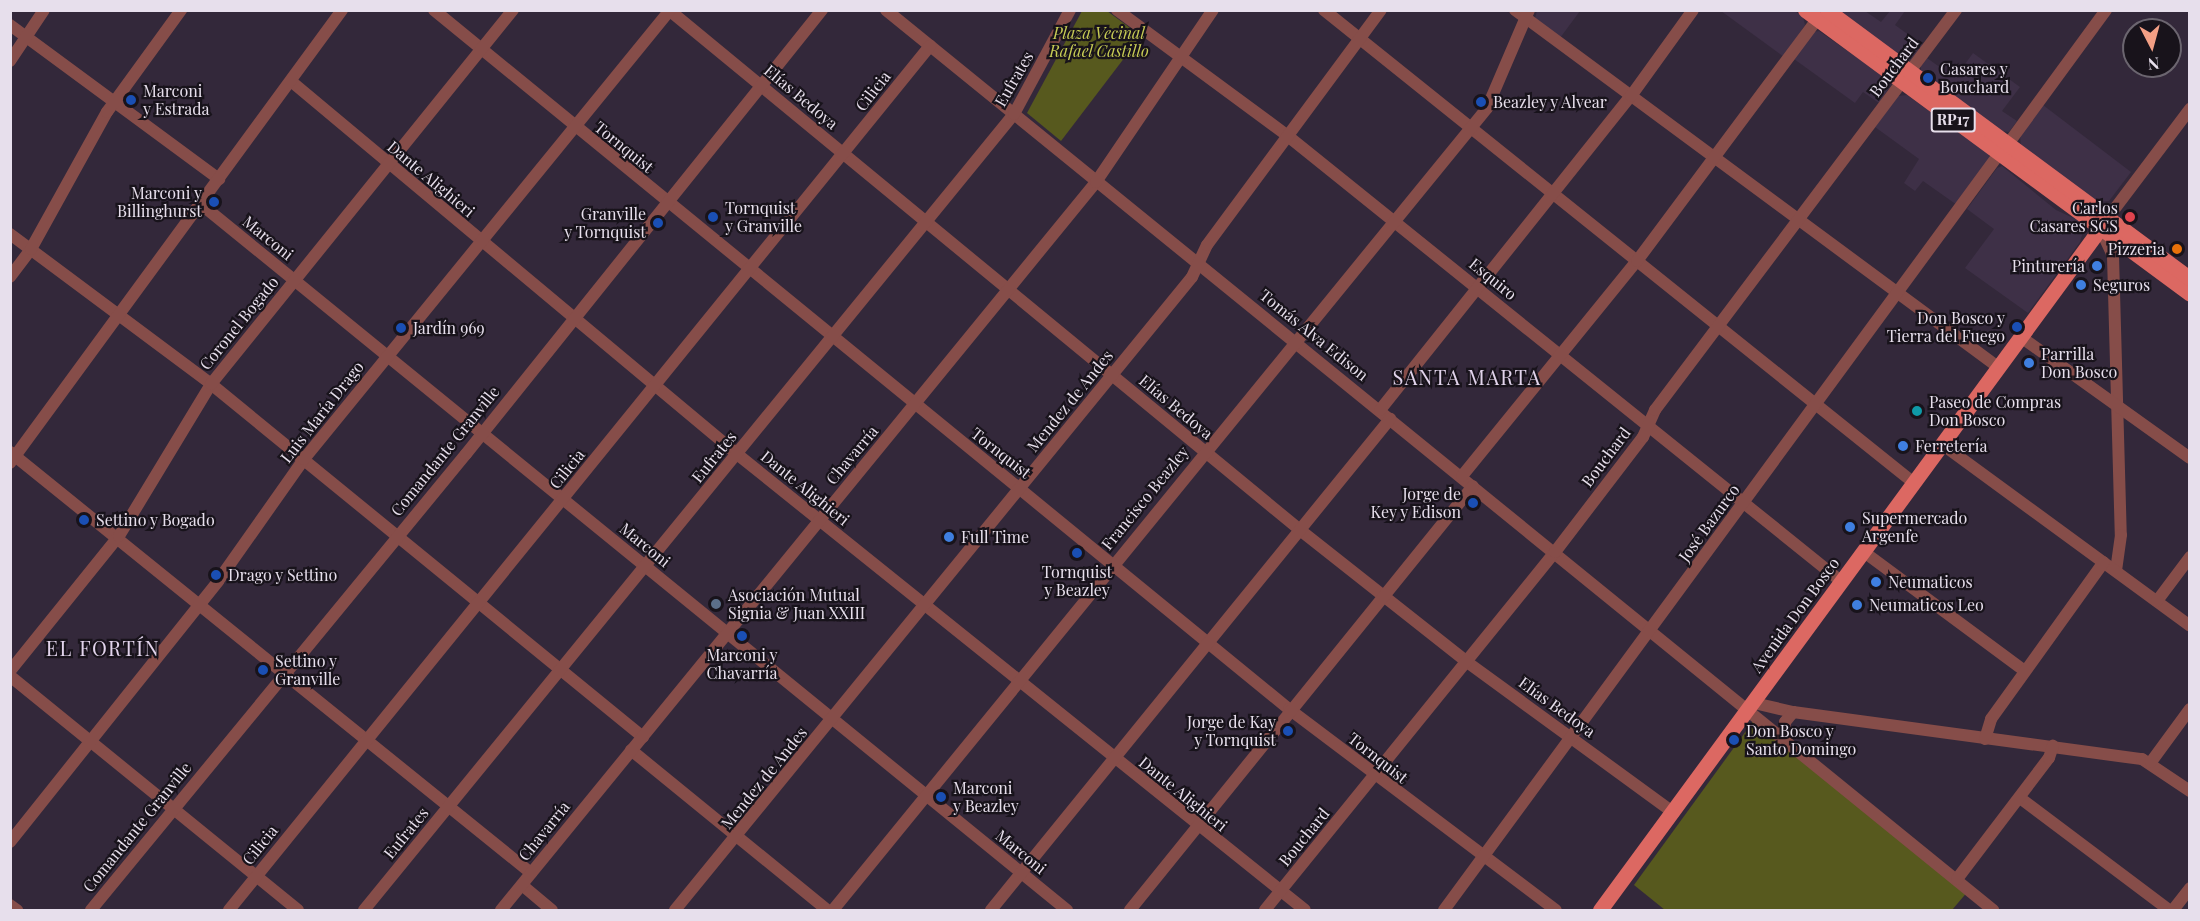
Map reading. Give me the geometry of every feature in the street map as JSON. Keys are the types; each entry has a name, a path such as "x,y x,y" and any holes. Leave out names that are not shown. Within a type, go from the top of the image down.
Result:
{"main road":[{"name":"RP17","path":"1818,13 2004,149 2190,294"},
{"name":"RP17","path":"2103,224 2190,279"},
{"name":"Avenida Don Bosco","path":"1600,910 1674,813 2103,224"}],"street":[{"path":"10,61 44,10"},
{"path":"10,277 31,249 116,100 181,10"},
{"path":"342,10 202,205 12,457 119,536 450,804 531,873"},
{"name":"Tornquist","path":"434,10 914,406 1021,490 1289,710 1374,776 1556,910"},
{"name":"Coronel Bogado","path":"10,671 119,536 211,384 513,10"},
{"name":"Comandante Granville","path":"91,910 284,671 668,204 822,10"},
{"name":"Tomás Alva Edison","path":"886,10 1651,630 1752,706 1783,737 1994,910"},
{"name":"Eufrates","path":"364,910 560,669 646,568 1014,114 1070,10"},
{"name":"Esquiro","path":"1117,10 1289,137 1842,582"},
{"name":"Chavarría","path":"501,910 631,750 729,636 819,520 1096,182 1213,10"},
{"path":"1324,10 1361,37 1914,483"},
{"name":"Mendez de Andes","path":"675,910 1021,490 1112,375 1199,264 1207,245 1381,10"},
{"path":"1380,410 1631,96 1693,10"},
{"name":"Bouchard","path":"1265,910 1555,552 1648,427 1655,410 1720,327 1956,10"},
{"name":"José Bazurco","path":"1443,910 1818,404 2106,10"},
{"name":"Elías Bedoya","path":"669,11 1300,530 1467,662 1674,813"},
{"name":"Luis María Drago","path":"10,842 201,603 304,459 669,11"},
{"path":"1523,13 1631,96 1998,367"},
{"name":"Francisco Beazley","path":"833,910 1203,452 1492,100 1523,13"},
{"path":"1462,476 1637,261 1716,158 1818,13"},
{"path":"10,25 116,100 219,179"},
{"name":"Cilicia","path":"229,910 749,269 845,155 930,46"},
{"name":"Dante Alighieri","path":"292,82 389,166 737,454 1114,760 1305,910"},
{"name":"Avenida Don Bosco","path":"2103,224 2190,109"},
{"name":"Marconi","path":"202,205 831,722 1067,910"},
{"path":"2103,224 2113,256 2121,534 2116,570"},
{"path":"10,234 211,384 642,737"},
{"path":"2021,337 2190,458"},
{"path":"991,910 1390,419"},
{"path":"1943,445 2190,626"},
{"path":"1130,910 1289,710 1473,486"},
{"path":"1864,552 2025,672"},
{"path":"2157,601 2190,557"},
{"path":"1985,739 1991,719 2104,562"},
{"path":"10,676 298,910"},
{"path":"1752,706 1985,739 2053,746 2151,762 2190,791"},
{"path":"2151,762 2190,709"},
{"path":"1783,737 1785,722 1793,712"},
{"path":"1957,879 2049,758 2053,746"},
{"path":"631,750 827,910"},
{"path":"2019,798 2171,910 2190,888"},
{"path":"522,885 552,910"},
{"path":"10,905 17,910"}],"shaded area":[{"path":"1537,11 1580,11 1560,38 1535,18"},
{"path":"1721,11 1795,11 1803,17 1805,25 1784,57"},
{"path":"1839,11 1865,11 1881,22 1890,11 1905,11 1895,25 1924,46 1909,62"},
{"path":"1819,31 1888,79 1889,88 1879,103 1863,92 1855,103 1794,59 1813,32"},
{"path":"1973,53 2020,87 2002,111 2017,121 2009,132 2001,131 1921,74 1921,66 1927,58 1955,78"},
{"path":"1907,95 1988,153 1990,158 1957,205 1923,181 1915,191 1904,183 1919,159 1875,127 1898,96"},
{"path":"2043,105 2131,172 2109,201 2096,202 2021,147 2020,135"},
{"path":"2002,166 2056,210 2082,222 2084,229 2080,242 2028,313 1965,268 1994,229 1967,209 1997,168"}],"green space":[{"name":"Plaza Vecinal Rafael Castillo","path":"1082,11 1107,11 1141,36 1061,141 1027,113"},
{"path":"1754,720 1969,890 1952,910 1665,910 1634,885"}],"place":[{"name":"Casares y Bouchard","path":"1928,78"},
{"name":"Marconi y Estrada","path":"131,100"},
{"name":"Beazley y Alvear","path":"1481,102"},
{"name":"Marconi y Billinghurst","path":"214,202"},
{"name":"Tornquist y Granville","path":"713,217"},
{"name":"Carlos Casares SCS","path":"2130,217"},
{"name":"Granville y Tornquist","path":"658,223"},
{"name":"Pizzeria","path":"2177,249"},
{"name":"Pinturería","path":"2097,266"},
{"name":"Seguros","path":"2081,285"},
{"name":"Don Bosco y Tierra del Fuego","path":"2017,327"},
{"name":"Jardín 969","path":"401,328"},
{"name":"Parrilla Don Bosco","path":"2029,363"},
{"name":"Paseo de Compras Don Bosco","path":"1917,411"},
{"name":"Ferretería","path":"1903,446"},
{"name":"Jorge de Key y Edison","path":"1473,503"},
{"name":"Settino y Bogado","path":"84,520"},
{"name":"Supermercado Argenfe","path":"1850,527"},
{"name":"Full Time","path":"949,537"},
{"name":"Tornquist y Beazley","path":"1077,553"},
{"name":"Drago y Settino","path":"216,575"},
{"name":"Neumaticos","path":"1876,582"},
{"name":"Asociación Mutual Signia & Juan XXIII","path":"716,604"},
{"name":"Neumaticos Leo","path":"1857,605"},
{"name":"Marconi y Chavarría","path":"742,636"},
{"name":"Settino y Granville","path":"263,670"},
{"name":"Jorge de Kay y Tornquist","path":"1288,731"},
{"name":"Don Bosco y Santo Domingo","path":"1734,740"},
{"name":"Marconi y Beazley","path":"941,797"}],"district":[{"name":"SANTA MARTA","path":"1467,376"},
{"name":"EL FORTÍN","path":"103,647"}]}
